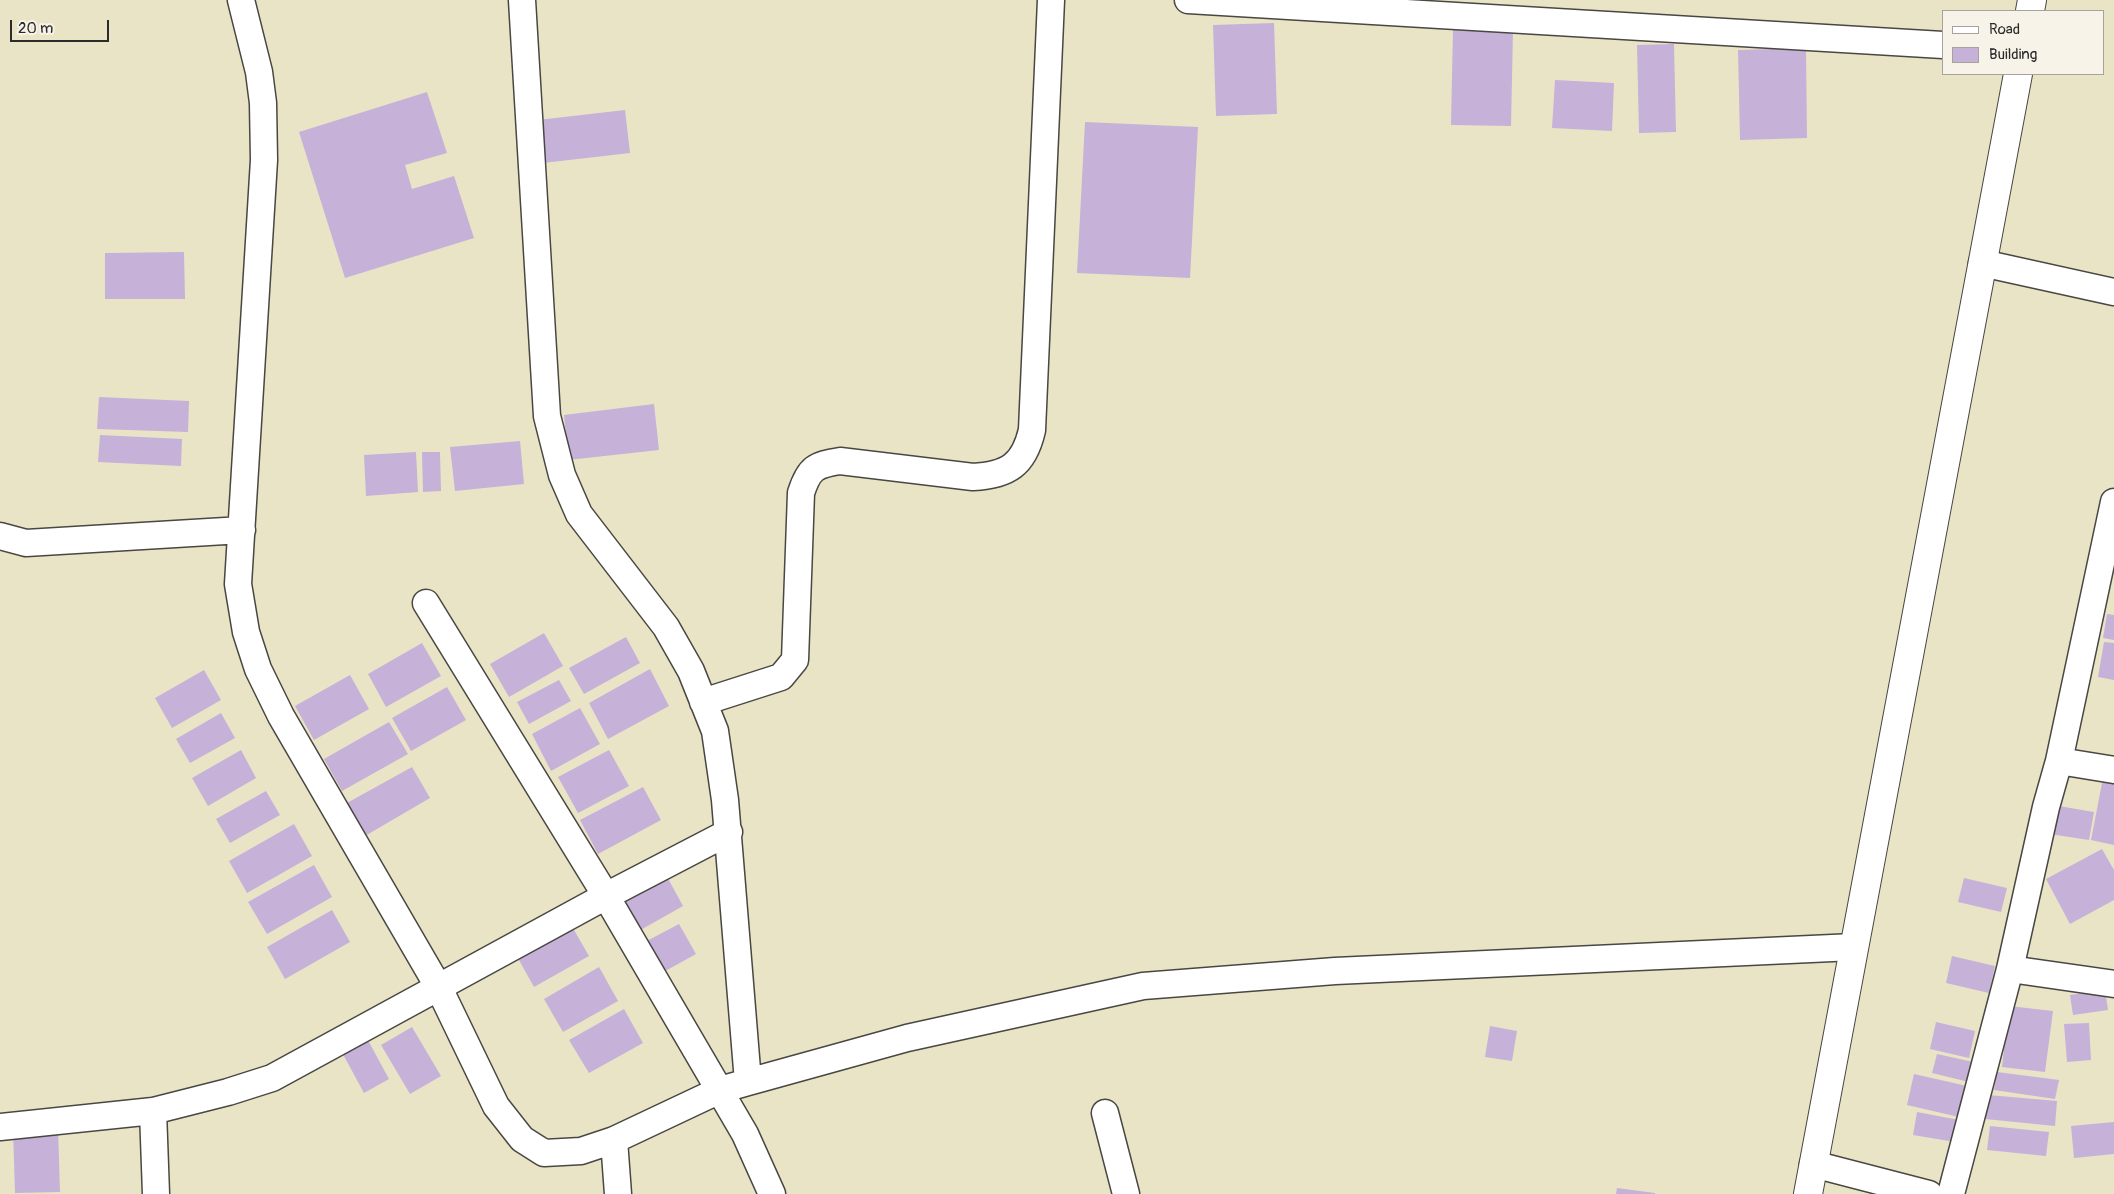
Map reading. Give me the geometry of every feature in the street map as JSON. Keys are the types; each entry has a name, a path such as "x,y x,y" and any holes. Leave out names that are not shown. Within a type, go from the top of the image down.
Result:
{"main road":[{"path":"1808,1194 2018,75"}],"street":[{"path":"241,0 259,72 264,160 238,584 246,632 258,669 281,716 438,988 496,1106 522,1139 544,1153 581,1151 614,1140 720,1090 748,1082 907,1038 1143,986 1335,971 1854,947"},
{"path":"522,0 546,416 562,475 579,514 666,627 691,671 715,731 726,800 748,1082"},
{"path":"703,702 781,677 796,660 801,493 806,478 813,469 823,464 840,461 973,477 993,476 1020,460 1028,448 1032,430 1051,0"},
{"path":"1188,0 1545,11 1942,45"},
{"path":"1982,263 2114,292"},
{"path":"1950,1194 2010,969 2046,807 2059,761 2114,502"},
{"path":"0,536 26,544 242,530"},
{"path":"426,603 606,896 720,1090 745,1134 772,1194"},
{"path":"2059,761 2114,770"},
{"path":"0,1127 152,1111 228,1092 272,1078 606,896 728,832"},
{"path":"2010,969 2114,984"},
{"path":"152,1111 156,1194"},
{"path":"1105,1113 1126,1194"},
{"path":"614,1140 618,1194"},
{"path":"1814,1164 1929,1194"}],"building":[{"path":"1274,23 1277,114 1216,116 1213,25"},
{"path":"1453,29 1513,30 1511,126 1451,125"},
{"path":"1674,44 1676,132 1639,133 1637,45"},
{"path":"1806,48 1807,138 1740,140 1738,50"},
{"path":"1555,80 1614,83 1612,131 1552,128"},
{"path":"427,92 447,153 405,165 412,189 454,176 474,238 345,278 299,132"},
{"path":"625,110 630,153 543,163 538,120"},
{"path":"1085,122 1198,127 1190,278 1077,273"},
{"path":"184,252 185,299 105,299 105,253"},
{"path":"99,397 189,401 188,432 97,429"},
{"path":"654,404 659,450 568,460 564,415"},
{"path":"100,435 182,439 181,466 98,462"},
{"path":"520,441 524,484 455,491 450,447"},
{"path":"416,452 418,492 366,496 364,455"},
{"path":"422,452 440,452 441,491 423,492"},
{"path":"2107,614 2114,615 2114,640 2103,638"},
{"path":"544,633 563,666 509,697 490,664"},
{"path":"626,637 640,663 584,694 569,668"},
{"path":"2104,642 2114,643 2114,680 2098,677"},
{"path":"422,643 441,676 386,707 368,674"},
{"path":"650,669 669,706 608,739 589,703"},
{"path":"204,670 221,700 172,728 155,698"},
{"path":"350,675 369,709 314,740 295,706"},
{"path":"559,680 571,701 529,724 517,702"},
{"path":"447,687 466,720 411,751 392,718"},
{"path":"580,708 600,744 551,771 532,734"},
{"path":"221,713 235,738 190,763 176,739"},
{"path":"389,722 408,754 342,791 324,759"},
{"path":"241,750 256,778 208,806 192,778"},
{"path":"609,750 629,786 578,813 558,777"},
{"path":"412,767 430,798 365,836 347,803"},
{"path":"2103,778 2114,779 2114,845 2091,840"},
{"path":"643,787 661,820 598,854 580,820"},
{"path":"266,791 280,815 230,843 216,819"},
{"path":"2047,804 2094,812 2089,840 2043,833"},
{"path":"294,824 312,856 247,893 229,861"},
{"path":"2102,849 2114,870 2114,900 2070,924 2046,879"},
{"path":"314,865 332,897 267,934 248,902"},
{"path":"665,873 683,906 637,932 618,898"},
{"path":"1964,878 2007,888 2001,912 1958,902"},
{"path":"332,910 350,942 285,979 267,947"},
{"path":"570,923 589,956 534,987 515,953"},
{"path":"679,924 696,954 660,974 643,943"},
{"path":"1952,956 1995,966 1989,993 1946,983"},
{"path":"599,967 618,1001 563,1032 544,999"},
{"path":"2105,990 2108,1010 2073,1015 2070,995"},
{"path":"2009,1006 2053,1011 2045,1072 2002,1067"},
{"path":"624,1009 643,1043 589,1073 569,1040"},
{"path":"1936,1022 1975,1031 1969,1058 1930,1049"},
{"path":"2089,1023 2091,1060 2067,1062 2064,1024"},
{"path":"1490,1026 1517,1031 1512,1061 1485,1057"},
{"path":"412,1027 441,1076 410,1094 381,1045"},
{"path":"363,1031 389,1079 364,1093 338,1045"},
{"path":"1937,1054 1978,1063 1973,1083 1932,1073"},
{"path":"1997,1072 2059,1080 2055,1099 1994,1090"},
{"path":"1914,1074 1967,1086 1959,1117 1907,1105"},
{"path":"1988,1095 2057,1101 2055,1126 1985,1119"},
{"path":"1917,1112 1959,1120 1955,1142 1913,1135"},
{"path":"2114,1122 2114,1154 2074,1158 2071,1126"},
{"path":"1990,1126 2049,1132 2046,1156 1987,1150"},
{"path":"58,1128 60,1192 15,1193 13,1129"},
{"path":"1617,1188 1655,1193 1655,1194 1616,1194"}]}
